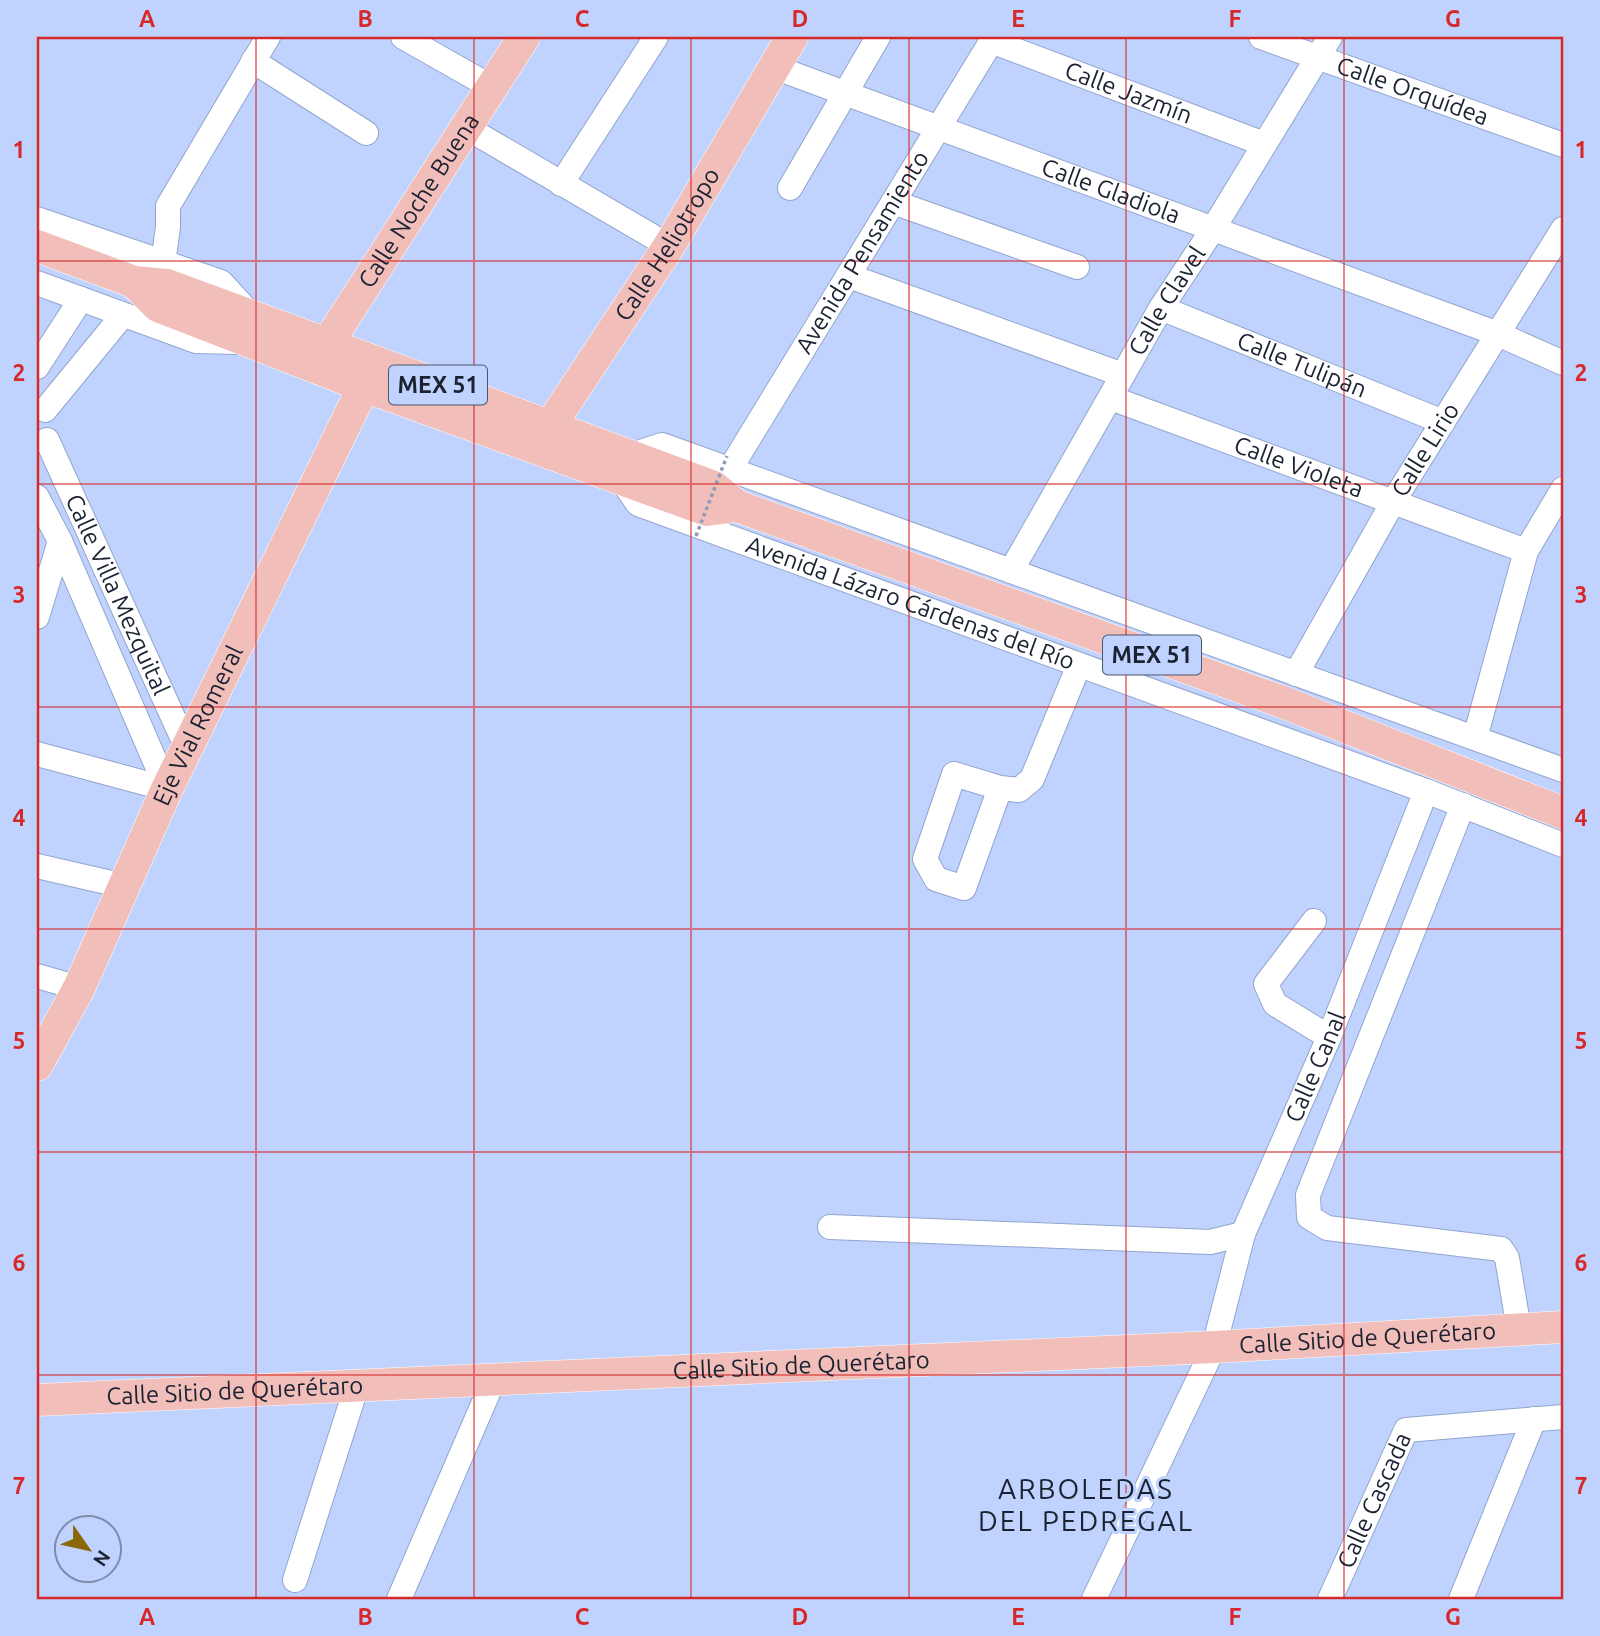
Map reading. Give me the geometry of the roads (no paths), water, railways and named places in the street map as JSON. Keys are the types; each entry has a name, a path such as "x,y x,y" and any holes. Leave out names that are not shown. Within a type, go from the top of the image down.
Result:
{"main road":[{"name":"Calle Noche Buena","path":"320,355 524,37"},
{"name":"Calle Heliotropo","path":"545,438 669,246 792,37"},
{"name":"Avenida Lázaro Cárdenas del Río","path":"37,246 134,282 167,285 252,331 625,467 707,510 737,506 1280,702 1563,813"},
{"name":"Avenida Lázaro Cárdenas del Río","path":"320,355 364,386 545,438"},
{"name":"Eje Vial Romeral","path":"37,1065 79,988 167,789 364,386"},
{"name":"Calle Sitio de Querétaro","path":"37,1400 1214,1347 1563,1326"}],"street":[{"path":"163,262 168,206 268,37"},
{"path":"403,37 493,88"},
{"path":"561,184 656,37"},
{"path":"790,188 878,37"},
{"name":"Calle Orquídea","path":"1261,37 1563,145"},
{"name":"Calle Clavel","path":"1011,571 1161,308 1213,229 1330,37"},
{"name":"Avenida Pensamiento","path":"729,463 849,276 993,39"},
{"name":"Calle Jazmín","path":"993,39 1264,144"},
{"path":"253,61 366,133"},
{"name":"Calle Gladiola","path":"774,67 1498,334 1563,363"},
{"path":"467,128 669,246"},
{"path":"893,202 1077,267"},
{"name":"Avenida Lázaro Cárdenas del Río","path":"37,219 221,282 252,331 196,341 37,283"},
{"name":"Calle Lirio","path":"1296,674 1393,502 1563,229"},
{"path":"849,276 1124,375"},
{"path":"37,367 81,299"},
{"name":"Calle Tulipán","path":"1161,308 1443,422"},
{"path":"42,449 49,425 41,404 122,315"},
{"name":"Calle Violeta","path":"1111,398 1526,551"},
{"path":"625,467 662,445 729,463 1011,571 1563,770"},
{"name":"Calle Villa Mezquital","path":"42,449 187,748"},
{"name":"Avenida Lázaro Cárdenas del Río","path":"625,467 638,504 1426,791 1563,845"},
{"path":"1475,738 1526,551 1563,489"},
{"name":"Calle Villa Mezquital","path":"37,496 60,541 167,789"},
{"path":"37,617 60,541"},
{"path":"1000,788 1019,790 1032,779 1079,665"},
{"path":"37,754 167,789"},
{"name":"Calle Canal","path":"1094,1599 1214,1347 1243,1234 1329,1037 1426,791"},
{"path":"1463,805 1308,1195 1309,1217 1327,1228 1501,1249 1507,1258 1519,1329"},
{"path":"37,866 124,886"},
{"path":"1314,920 1266,984 1275,1004 1329,1037"},
{"path":"37,976 79,988"},
{"path":"830,1227 1210,1242 1243,1234"},
{"path":"399,1599 494,1379"},
{"path":"295,1580 357,1385"},
{"name":"Calle Cascada","path":"1330,1599 1406,1430 1563,1417"},
{"path":"1461,1599 1534,1419"}],"district":[{"name":"ARBOLEDAS DEL PEDREGAL","path":"1086,1505"}]}
